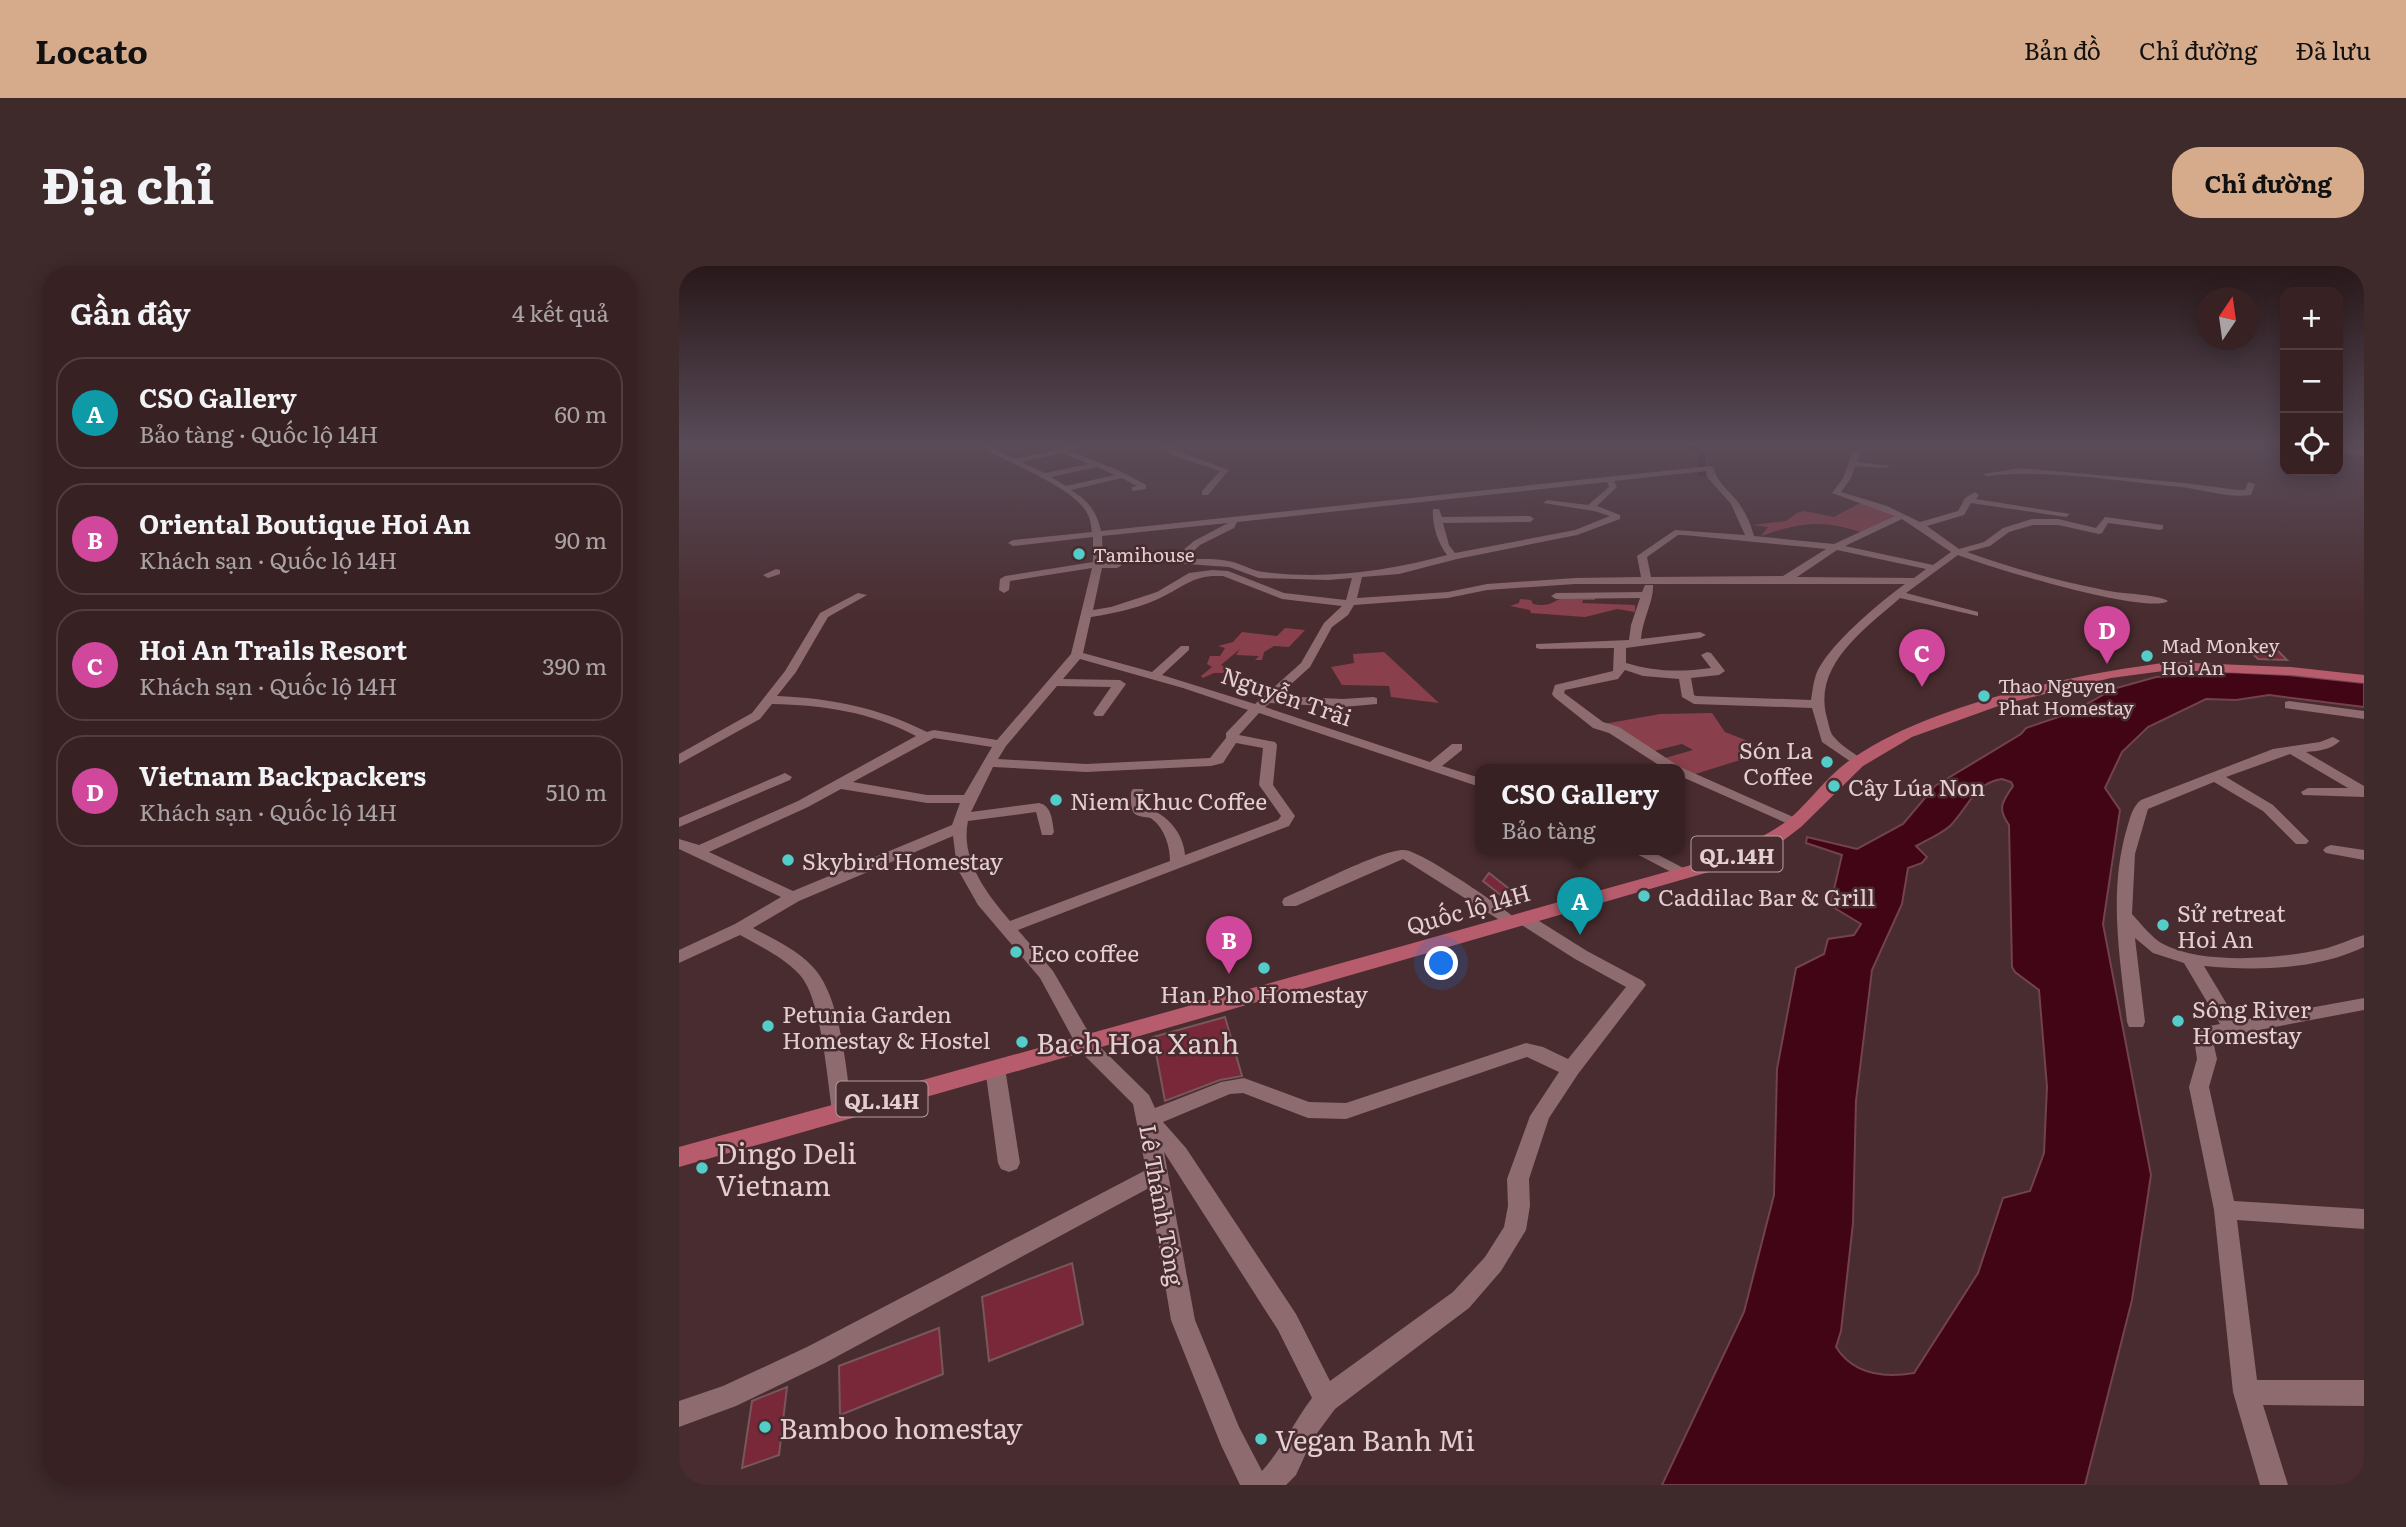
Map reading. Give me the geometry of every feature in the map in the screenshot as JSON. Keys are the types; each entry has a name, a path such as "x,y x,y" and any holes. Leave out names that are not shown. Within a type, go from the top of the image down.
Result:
{"main road":[{"name":"Quốc lộ 14H","path":"1086,1045 1685,873 1769,842 1795,823 1857,762 1906,734 1993,703 2111,674 2171,666 2231,667 2364,679"},
{"name":"QL.14H","path":"679,1157 1086,1045"}],"street":[{"path":"960,823 969,799 1000,744 1077,655 1098,565 1098,534 1093,515 1083,503"},
{"path":"1013,543 1390,503"},
{"path":"1437,503 1437,520 1444,545 1453,557"},
{"path":"1234,519 1231,526 1197,543 1176,561 1230,564 1259,575 1357,576 1399,572 1453,557 1574,533 1617,517 1614,513 1591,508 1547,503"},
{"path":"1591,508 1596,503"},
{"path":"1733,503 1743,516 1750,536"},
{"path":"1869,503 1920,525 1957,552 2006,570 2132,600 2162,601"},
{"path":"1920,525 1954,517 1968,503"},
{"path":"2001,503 2085,517"},
{"path":"1786,579 1835,547 1902,516"},
{"path":"1437,520 1531,519"},
{"path":"1087,614 1114,610 1161,594 1193,575 1212,573 1224,573 1282,596 1350,603 1448,595 1487,587 1786,579 1914,581 1957,552 1987,544 2006,530 2023,524 2048,522 2099,531 2101,519 2160,527"},
{"path":"1635,642 1636,625 1647,595 1648,581 1642,556 1675,533 1750,536 1835,547 1935,568"},
{"path":"1003,590 1005,579 1098,565 1117,565"},
{"path":"988,763 1086,768 1218,760 1235,729 1306,665 1328,625 1344,613 1350,603 1357,576"},
{"path":"1857,762 1827,739 1817,704 1821,677 1827,664 1861,627 1898,594 1916,582 1914,581"},
{"path":"1898,594 1974,614"},
{"path":"1556,596 1647,595"},
{"path":"679,760 756,716 790,672 824,615 857,597"},
{"path":"1540,646 1620,645 1699,635"},
{"path":"1620,645 1619,673 1572,683 1559,688 1559,694 1598,725 1614,730 1667,764"},
{"path":"1154,676 1185,648"},
{"name":"Nguyễn Trãi","path":"1077,655 1263,704 1475,781"},
{"path":"1620,665 1643,672 1683,675 1719,671 1707,655"},
{"path":"1683,675 1688,682 1688,697 1694,700 1817,704"},
{"path":"1053,682 1120,684 1099,713"},
{"path":"767,700 799,700 873,714 890,718 926,736"},
{"path":"1263,704 1373,701"},
{"path":"2289,705 2364,715"},
{"path":"698,851 781,815 926,736 934,734 1000,744"},
{"path":"1008,928 1284,823 1288,816 1266,785 1270,745 1233,737"},
{"path":"2136,1022 2124,915 2127,854 2141,807 2157,797 2278,752 2323,746 2333,741"},
{"path":"1433,766 1457,747"},
{"path":"2291,750 2364,792"},
{"path":"1685,773 1795,823"},
{"path":"2214,776 2267,808 2301,841"},
{"path":"679,823 785,777"},
{"path":"838,784 927,799 969,799"},
{"path":"1138,792 1140,811 1157,816 1177,844 1178,862"},
{"path":"2308,792 2364,792"},
{"path":"679,957 741,928 793,897 960,823 1038,807 1043,811 1047,832"},
{"name":"Lê Thánh Tông","path":"960,823 965,868 984,901 1047,975 1086,1045 1142,1100 1148,1119 1183,1320 1230,1436 1255,1485"},
{"path":"679,844 793,897"},
{"path":"2331,850 2364,855"},
{"path":"1268,1485 1286,1465 1303,1431 1327,1400 1461,1300 1493,1264 1515,1230 1519,1206 1518,1179 1540,1116 1571,1069 1637,985 1515,920 1406,854 1396,855 1290,902"},
{"path":"1647,855 1685,873"},
{"path":"2124,915 2145,939 2160,950 2190,958 2275,962 2339,951 2364,941"},
{"path":"741,928 796,962 812,976 821,1002 842,1110"},
{"path":"2190,958 2232,1028"},
{"path":"2274,1485 2246,1392 2225,1210 2199,1087 2207,1059 2203,1039 2211,1032 2364,1004"},
{"path":"1327,1400 1287,1322 1179,1154 1148,1119 1228,1087 1244,1085 1308,1110 1346,1111 1525,1050 1536,1052 1571,1069"},
{"path":"995,1068 1009,1163"},
{"path":"679,1414 727,1397 816,1355 1157,1174"},
{"path":"2225,1210 2364,1219"},
{"path":"2246,1392 2364,1393"}],"shaded area":[{"path":"1860,503 1899,516 1864,533 1836,526 1812,524 1761,536 1768,527 1752,525 1786,521 1804,511 1834,517"},
{"path":"1569,596 1595,596 1595,600 1583,600 1582,603 1635,605 1635,612 1617,609 1585,617 1531,613 1530,610 1510,606 1519,603 1520,599 1544,605"},
{"path":"1285,628 1305,630 1289,647 1274,646 1264,652 1262,660 1255,660 1259,656 1236,655 1240,649 1221,665 1227,668 1223,673 1214,673 1203,678 1201,676 1212,667 1207,664 1210,656 1220,656 1225,648 1218,646 1233,642 1242,632 1277,636"},
{"path":"1384,652 1439,703 1391,697 1389,686 1342,685 1331,667 1354,663 1353,654"},
{"path":"2226,672 2364,683 2364,707 2269,695 2236,700 2206,699 2148,727 2122,752 2105,788 2120,810 2103,924 2151,1175 2132,1300 2085,1485 1662,1485 1744,1312 1774,1195 1777,1069 1796,968 1824,954 1828,939 1854,935 1861,924 1833,907 1831,902 1842,855 1806,843 1807,837 1857,849 1903,824 1935,786 2021,734 2026,728 2073,712 2113,689 2156,677","holes":["2002,779 2011,782 2013,786 2002,809 2009,825 2012,967 2039,990 2047,1087 2044,1153 2030,1191 2003,1198 1978,1273 1914,1373 1892,1375 1870,1372 1851,1363 1836,1347 1841,1331 1853,1223 1856,1101 1872,970 1902,904 1908,868 1922,863 1927,857 1916,846 1950,826 1972,797 1992,781"]},
{"path":"1712,713 1725,732 1748,741 1753,756 1689,776 1685,773 1685,764 1668,764 1658,760 1693,750 1682,744 1646,753 1598,725 1660,714"}],"building":[{"path":"2245,646 2274,647 2287,660 2258,659"},
{"path":"1489,873 1521,898 1511,903 1483,881"},
{"path":"1225,1017 1242,1076 1220,1080 1165,1101 1153,1037"},
{"path":"1072,1263 1083,1324 989,1361 982,1297"},
{"path":"939,1328 943,1374 840,1415 839,1366"},
{"name":"Bamboo homestay","path":"787,1387 779,1455 742,1468 752,1401"}],"place":[{"name":"Tamihouse","path":"1079,554"},
{"name":"Mad Monkey Hoi An","path":"2147,656"},
{"name":"Vietnam Backpackers","path":"2107,664"},
{"name":"Hoi An Trails Resort","path":"1922,687"},
{"name":"Thao Nguyen Phat Homestay","path":"1984,696"},
{"name":"Són La Coffee","path":"1827,762"},
{"name":"Cây Lúa Non","path":"1834,786"},
{"name":"Niem Khuc Coffee","path":"1056,800"},
{"name":"Skybird Homestay","path":"788,860"},
{"name":"Caddilac Bar & Grill","path":"1644,896"},
{"name":"Sử retreat Hoi An","path":"2163,925"},
{"name":"CSO Gallery","path":"1580,935"},
{"name":"Eco coffee","path":"1016,952"},
{"name":"Han Pho Homestay","path":"1264,968"},
{"name":"Oriental Boutique Hoi An","path":"1229,974"},
{"name":"Sông River Homestay","path":"2178,1021"},
{"name":"Petunia Garden Homestay & Hostel","path":"768,1026"},
{"name":"Bach Hoa Xanh","path":"1022,1042"},
{"name":"Dingo Deli Vietnam","path":"702,1168"},
{"name":"Bamboo homestay","path":"765,1427"},
{"name":"Vegan Banh Mi","path":"1261,1439"}]}
